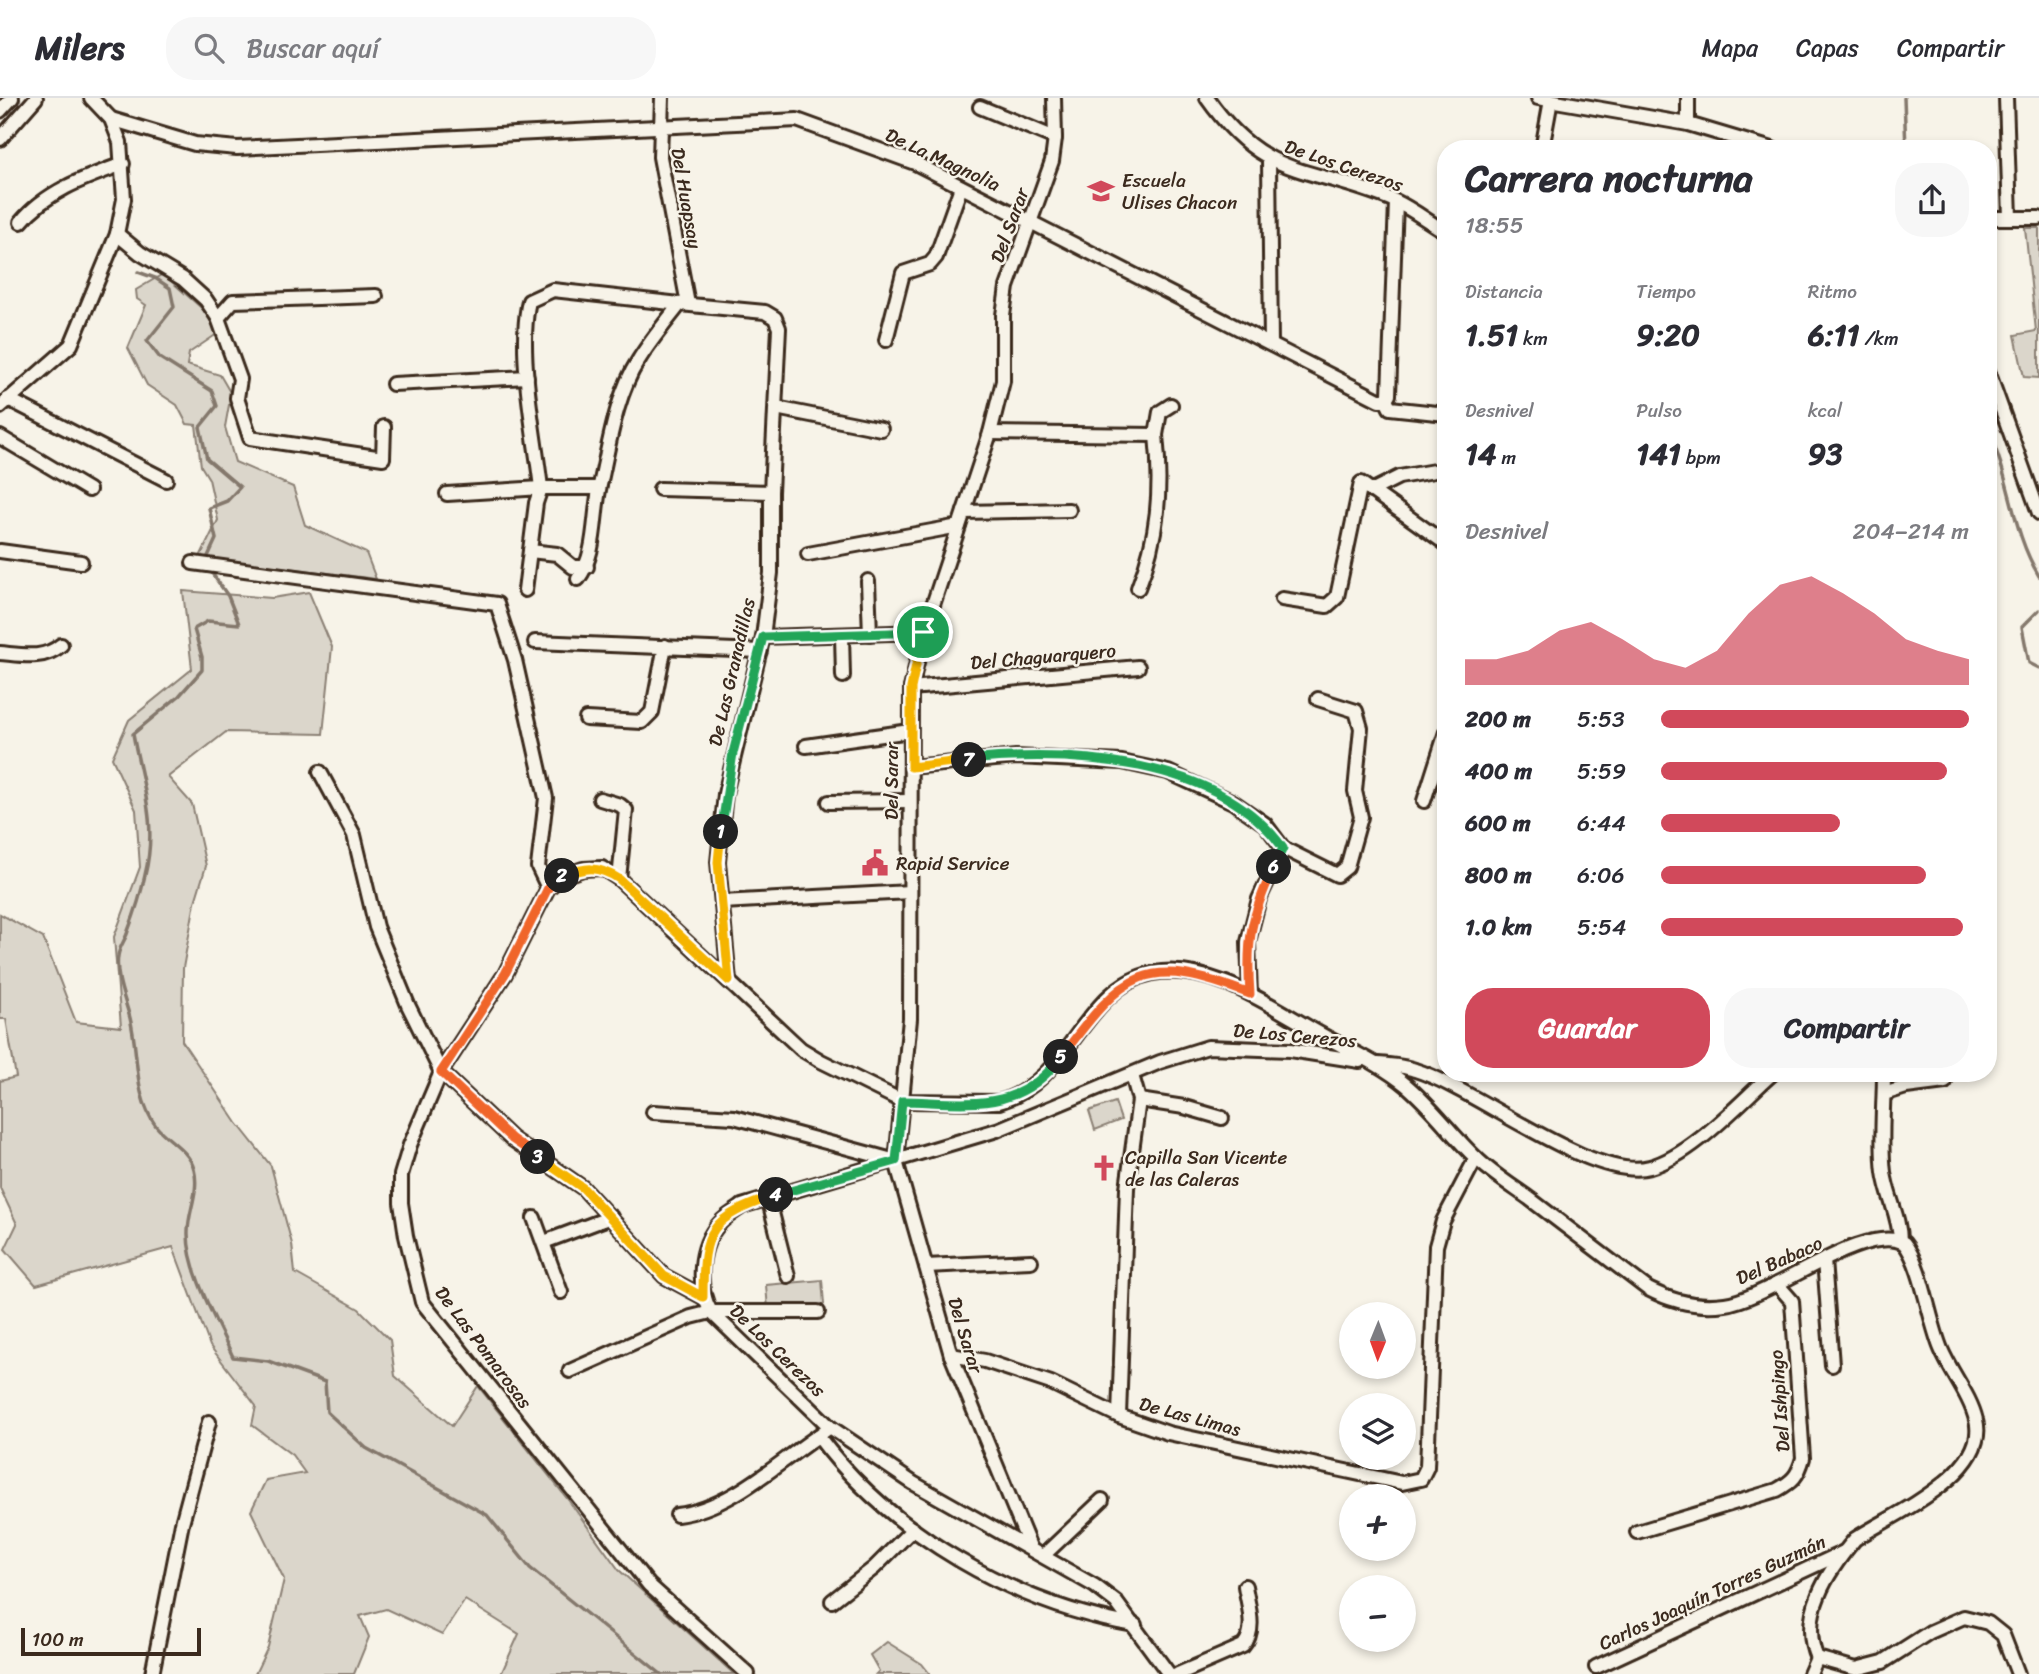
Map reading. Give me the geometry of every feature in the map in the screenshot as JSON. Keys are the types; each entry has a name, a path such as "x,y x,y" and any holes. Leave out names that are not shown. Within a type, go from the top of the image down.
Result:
{"street":[{"path":"0,111 12,98"},
{"path":"0,139 36,98"},
{"path":"91,98 111,119 120,142 124,199 117,234 71,345 4,403 166,480"},
{"name":"Del Huapsay","path":"662,98 660,157 684,304"},
{"name":"Del Sarar","path":"1030,1547 951,1355 896,1161 910,1019 911,688 923,632 990,433 1003,381 1004,302 1052,161 1055,138 1054,98"},
{"name":"De Los Cerezos","path":"1206,98 1236,135 1269,160 1395,202 1437,227"},
{"path":"1688,98 1688,124"},
{"path":"2006,98 2010,218"},
{"path":"1542,140 1544,99 1583,101 1688,124 1742,140"},
{"path":"980,107 1055,138"},
{"name":"De La Magnolia","path":"111,119 195,144 237,148 797,120 915,163 1379,400 1386,400 1390,408 1437,413"},
{"path":"1269,160 1271,344"},
{"path":"21,222 32,208 86,177 123,164"},
{"path":"886,340 903,273 930,264 936,257 961,187"},
{"path":"1386,400 1389,395 1395,202"},
{"path":"1997,218 2039,218"},
{"path":"117,234 140,253 183,279 206,300 218,318 240,379 237,398 250,438 383,458 384,427"},
{"path":"525,590 536,503 541,488 527,377 526,314 529,301 553,290 684,304"},
{"path":"218,318 233,301 376,296"},
{"path":"578,579 587,567 599,488 628,382 637,362 684,304"},
{"name":"De Las Granadillas","path":"684,304 765,312 775,318 779,328 771,492 771,573 763,637 725,794 718,862 729,981"},
{"path":"393,384 527,377"},
{"path":"1997,397 2039,513"},
{"path":"1138,588 1152,553 1158,516 1160,482 1156,435 1160,412 1171,405"},
{"path":"776,408 880,429"},
{"path":"990,433 1156,435"},
{"path":"0,437 89,490"},
{"path":"1366,487 1399,477 1437,471"},
{"path":"1366,487 1437,538"},
{"path":"1282,599 1327,606 1337,597 1366,487"},
{"path":"447,494 541,488 599,488"},
{"path":"660,489 771,492"},
{"path":"964,512 1069,510"},
{"path":"808,554 959,526"},
{"path":"0,551 81,562"},
{"path":"530,551 557,554 573,567 587,567"},
{"path":"193,563 498,604 515,660 546,798 538,867 548,888 563,876 583,869 602,868 619,879 801,1049 902,1101"},
{"path":"868,581 870,634"},
{"path":"763,637 923,632"},
{"path":"842,635 843,676"},
{"path":"535,642 760,651"},
{"path":"0,653 42,655 52,653 61,645"},
{"path":"586,719 642,722 648,719 652,712 666,646"},
{"name":"Del Chaguarquero","path":"911,688 1138,667"},
{"path":"911,767 1016,757 1112,761 1145,766 1168,772 1233,802 1265,824 1283,848 1337,875 1347,867 1361,817 1354,792 1359,716 1356,711 1318,699"},
{"path":"806,746 910,731"},
{"path":"1424,801 1437,760"},
{"path":"320,772 354,835 376,927 408,1005 441,1072 512,1139 583,1188 664,1276 703,1297"},
{"path":"600,799 620,805 626,810 619,879"},
{"path":"829,802 910,801"},
{"path":"1250,994 1248,942 1259,899 1283,848"},
{"name":"De Las Pomarosas","path":"548,888 505,974 441,1072 410,1144 401,1175 401,1203 422,1302 649,1585 748,1674"},
{"path":"722,902 910,892"},
{"name":"Del Babaco","path":"902,1101 999,1102 1014,1098 1034,1087 1051,1071 1100,1005 1133,980 1178,971 1250,994 1404,1083 1432,1109 1476,1158 1648,1289 1674,1302 1704,1305 1728,1303 1777,1284 1824,1260 1880,1239 1900,1241"},
{"name":"De Los Cerezos","path":"1169,1674 1116,1602 1096,1586 913,1483 830,1427 711,1312 703,1297 703,1254 711,1234 721,1222 742,1206 999,1129 1160,1062 1208,1047 1290,1050 1373,1063 1426,1074 1437,1080"},
{"path":"1119,1416 1127,1188 1139,1100 1132,1075"},
{"name":"De Los Cerezos","path":"1441,1082 1592,1160 1625,1169 1649,1168 1669,1159 1700,1138 1763,1082"},
{"path":"1810,1674 1817,1658 1809,1641 1815,1606 1827,1577 1844,1552 1855,1539 1952,1478 1971,1457 1978,1432 1976,1418 1941,1349 1908,1248 1900,1241 1900,1227 1887,1191 1883,1169 1884,1082"},
{"path":"1884,1094 1906,1087 1945,1082"},
{"path":"1139,1100 1184,1107 1222,1118"},
{"path":"653,1112 708,1113 734,1118 896,1161"},
{"name":"De Las Limas","path":"951,1355 985,1361 1051,1383 1119,1416 1168,1433 1402,1483 1421,1479 1425,1475 1436,1246 1443,1221 1476,1158"},
{"path":"768,1197 789,1276"},
{"path":"544,1242 611,1217"},
{"path":"534,1218 561,1292"},
{"path":"1824,1260 1832,1365"},
{"path":"926,1265 1031,1261"},
{"name":"Del Ishpingo","path":"1637,1532 1777,1490 1793,1481 1799,1473 1803,1458 1792,1301 1777,1284"},
{"path":"569,1371 691,1317 711,1312 818,1312"},
{"path":"152,1674 163,1630 182,1523 209,1422"},
{"path":"677,1515 695,1513 716,1504 830,1427"},
{"path":"818,1436 852,1479 913,1530 1010,1588 1065,1609 1135,1625"},
{"path":"1044,1555 1102,1500"},
{"path":"832,1601 874,1568 913,1530"},
{"name":"Carlos Joaquín Torres Guzmán","path":"1596,1667 1844,1552"},
{"path":"1178,1674 1243,1646 1249,1639 1251,1631 1245,1586"},
{"path":"1817,1658 1856,1669 1883,1662 1930,1632 1964,1617 1988,1623 2003,1634 2013,1654 2018,1674"}],"shaded area":[{"path":"2025,228 2039,228 2039,378 2024,377 2015,335 2036,331"},
{"path":"163,274 207,313 217,334 189,353 187,365 220,375 231,394 225,427 235,462 293,487 305,525 366,553 376,579 200,557 218,520 209,479 201,466 196,425 187,424 177,405 147,385 128,348 146,305 137,299 136,290"},
{"path":"183,591 272,598 309,592 332,647 323,734 226,732 168,777 192,804 206,866 195,902 183,968 182,1041 237,1123 271,1166 292,1244 295,1273 359,1309 390,1340 395,1376 452,1426 478,1386 569,1501 619,1570 734,1674 501,1674 519,1634 465,1600 442,1635 386,1609 360,1616 369,1637 354,1674 255,1674 268,1647 284,1579 251,1511 266,1480 305,1473 292,1455 252,1425 256,1406 210,1346 173,1247 36,1285 5,1249 17,1224 0,1188 0,1081 16,1077 6,1019 0,1019 0,914 43,938 76,1022 121,1027 114,937 140,867 136,810 112,758 129,720 192,669"},
{"path":"1115,1102 1121,1120 1095,1130 1089,1111"},
{"path":"822,1280 824,1304 768,1309 766,1285"},
{"path":"887,1642 922,1664 930,1674 876,1674 879,1671 870,1655"}],"waterway":[{"path":"1904,98 1906,140"},
{"path":"138,272 155,278 170,288 174,307 147,341 160,358 212,391 217,406 200,427 207,459 240,487 227,501 209,508 216,539 205,563"},
{"path":"1997,452 2022,540 2039,576"},
{"path":"209,569 228,596 239,624 208,621 194,629 202,657 202,670 179,696 133,734 147,804 149,856 142,889 117,964 133,1031 144,1101 156,1126 188,1156 194,1169 196,1185 188,1232 189,1247 204,1296 233,1357 268,1361 325,1382 327,1412 366,1448 487,1515 530,1568 661,1674"},
{"path":"2039,610 2022,627 2029,663 2039,668"}],"place":[{"name":"Escuela Ulises Chacon","path":"1101,191"},
{"name":"Rapid Service","path":"875,863"},
{"name":"Capilla San Vicente de las Caleras","path":"1104,1168"}],"route":[{"path":"923,632 911,688 911,767 1016,757 1122,762 1168,772 1187,780 1233,802 1265,824 1283,848 1259,899 1248,942 1250,994 1218,981 1178,971 1133,980 1100,1005 1051,1071 1034,1087 1014,1098 999,1102 902,1101 896,1161 782,1192 742,1206 721,1222 711,1234 703,1254 703,1297 664,1276 624,1229 583,1188 512,1139 441,1072 505,974 531,916 548,888 563,876 583,869 602,868 619,879 729,981 718,862 725,794 733,753 763,637 923,632"}]}
